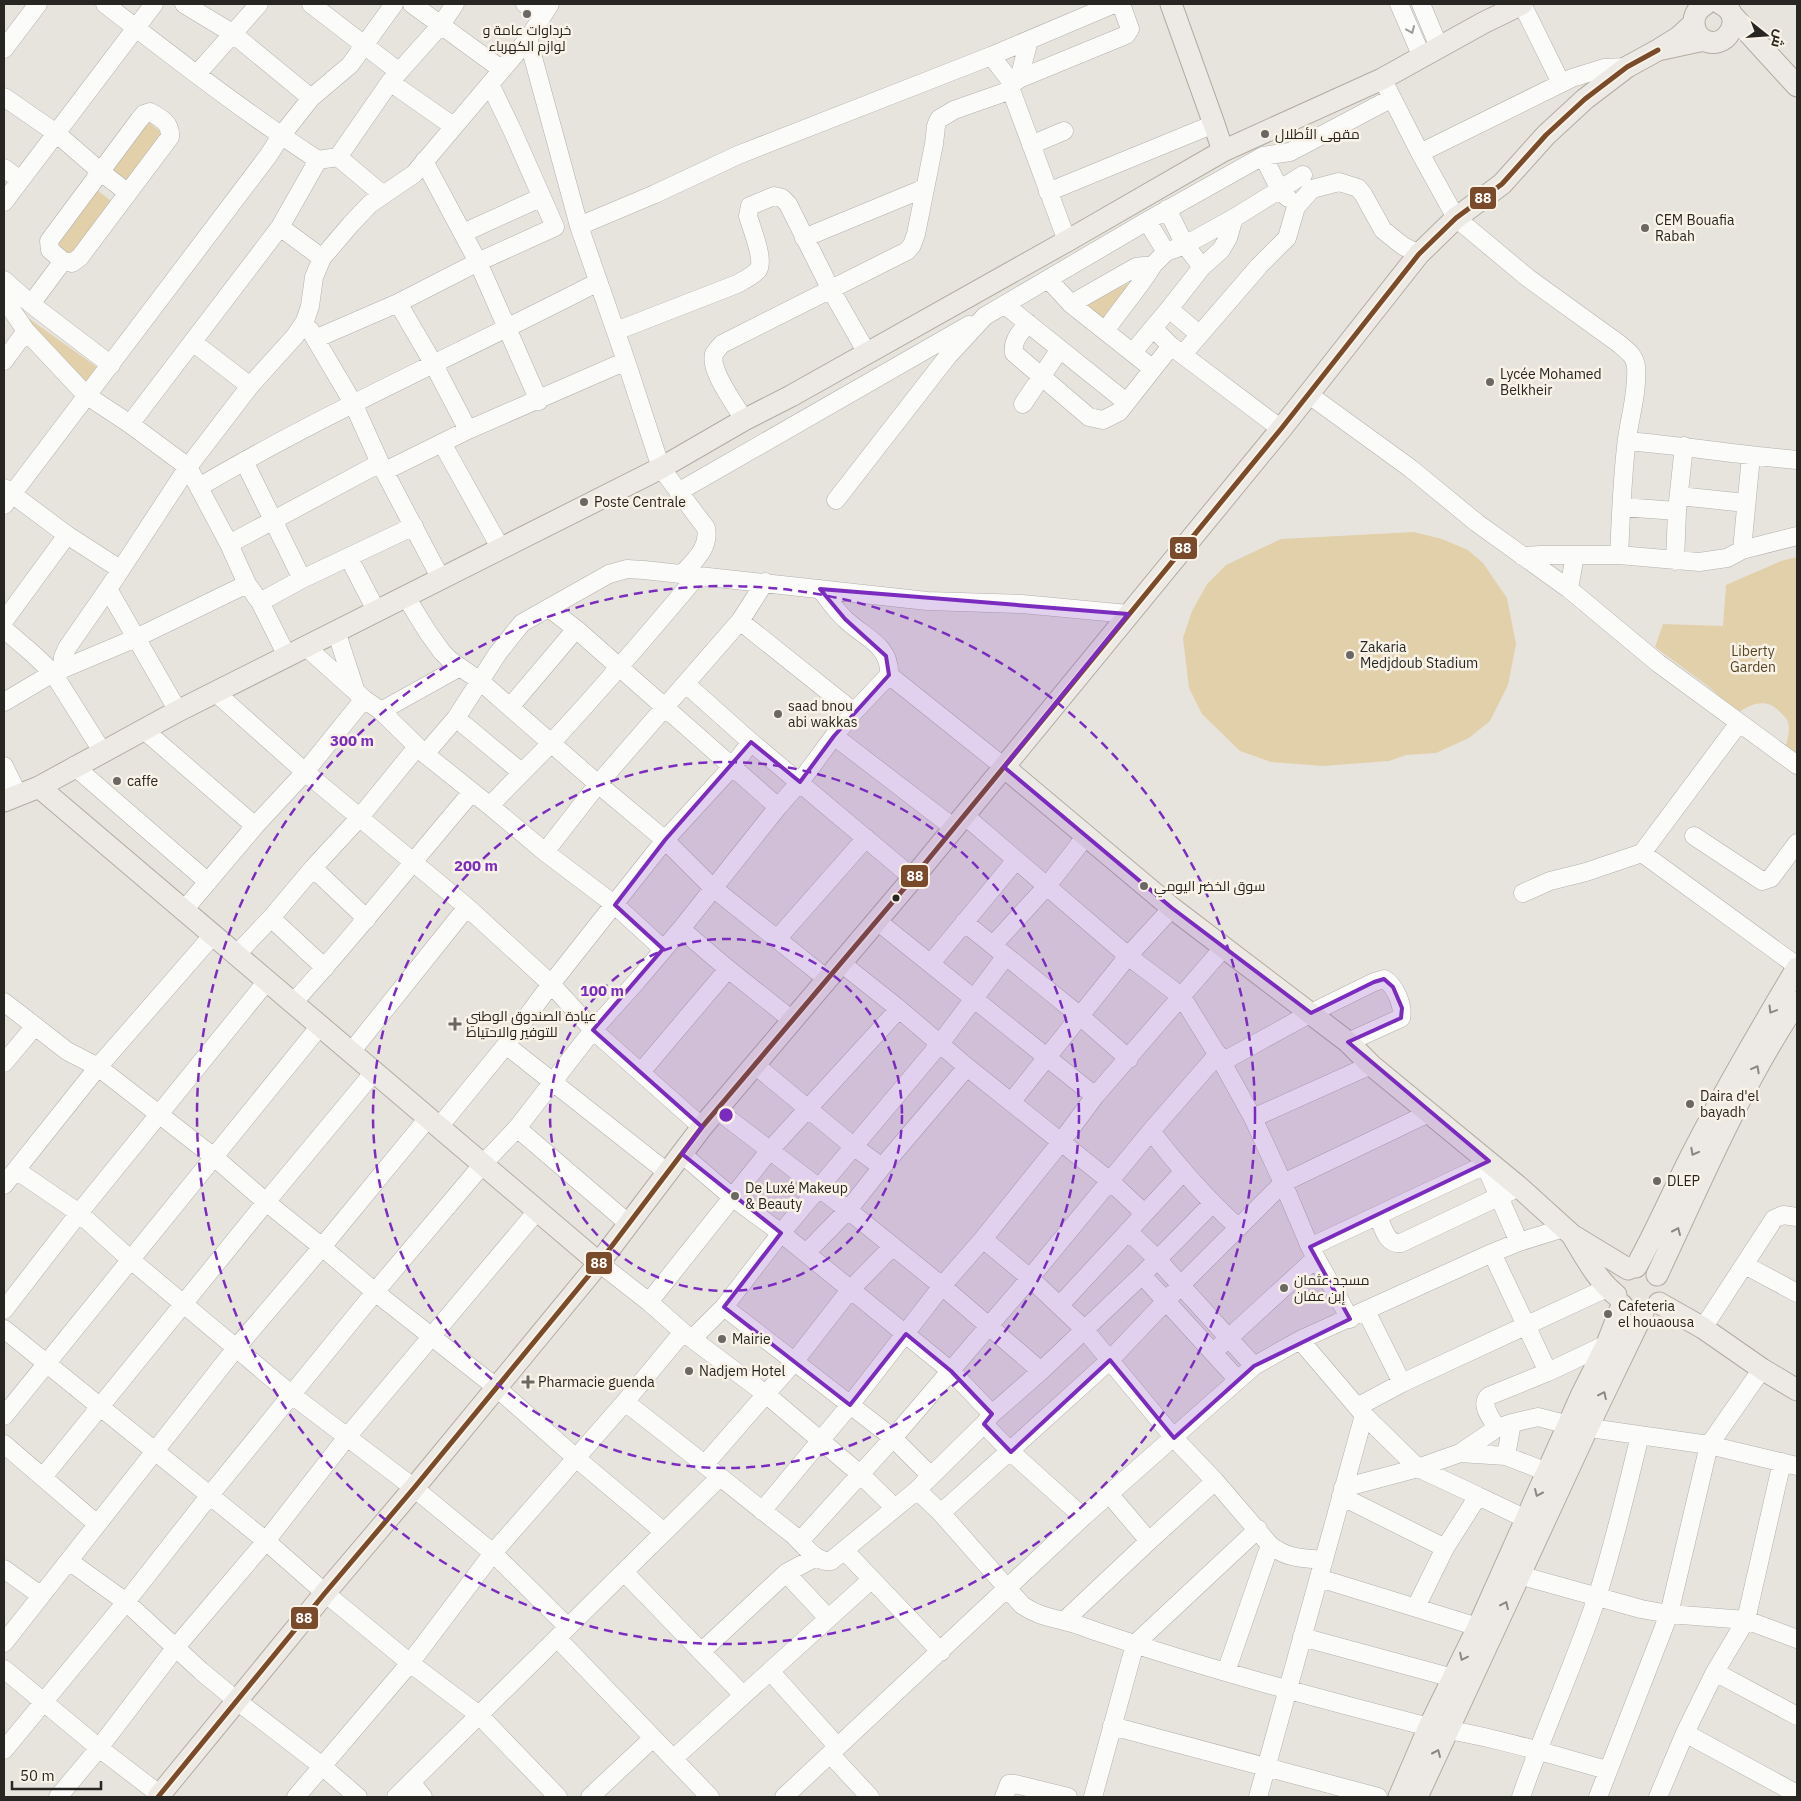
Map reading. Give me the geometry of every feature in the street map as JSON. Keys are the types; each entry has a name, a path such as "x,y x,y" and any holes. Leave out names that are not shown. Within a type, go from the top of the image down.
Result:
{"main road":[{"path":"1171,4 1222,151"},
{"path":"11,798 39,787 74,766 215,692 661,468 1067,241 1222,151 1387,88 1431,52 1522,4"},
{"path":"160,1796 236,1700 599,1263 702,1127 913,878 1281,429 1420,254 1456,218 1502,184 1546,135 1584,99 1627,67 1680,37 1711,16"},
{"path":"1711,16 1772,57 1797,86"},
{"path":"1711,16 1739,47 1772,57"},
{"path":"1004,767 1172,908 1348,1042 1370,1065 1487,1163 1519,1187 1568,1231 1632,1268 1651,1270 1657,1275 1662,1289 1578,1426 1547,1472 1478,1627 1453,1678 1417,1797"},
{"path":"39,787 599,1263"},
{"path":"1398,1797 1438,1728 1519,1575 1578,1426 1589,1379 1607,1344 1618,1280 1632,1268 1657,1229 1690,1158 1715,1111 1797,967"},
{"path":"1657,1275 1722,1134 1772,1039 1797,1002"},
{"path":"1568,1231 1590,1265 1615,1296 1631,1312 1651,1308 1703,1328 1762,1369 1797,1390"}],"street":[{"path":"4,49 38,4"},
{"path":"105,4 281,136 318,160 338,157 394,77 440,26 455,4"},
{"path":"4,202 154,4"},
{"path":"184,4 232,33 311,98"},
{"path":"197,74 260,4"},
{"path":"311,4 365,46 394,77 453,126"},
{"path":"120,569 6,496 111,365 281,136 311,98 350,65 394,4"},
{"path":"412,4 501,69"},
{"path":"57,671 72,639 108,589 188,467 250,386 296,336 305,321 310,306 314,277 322,258 351,224 382,194 414,174 528,39 546,10 525,4"},
{"path":"315,339 398,303 478,262 555,227 578,221 655,194 738,155 991,56 1114,4"},
{"path":"744,420 719,378 714,363 715,353 722,344 907,251 912,245 916,234 936,126 939,119 954,110 1126,35 1130,29 1130,24 1122,4"},
{"path":"1421,4 1431,52"},
{"path":"1522,4 1561,82"},
{"path":"1405,6 1431,52"},
{"path":"490,806 620,668 689,575 708,535 702,522 661,468 578,221 528,39"},
{"path":"1014,84 1029,40"},
{"path":"991,56 1014,84 1031,145 1067,241"},
{"path":"1420,153 1561,82 1604,68 1627,67"},
{"path":"490,84 514,132 555,227"},
{"path":"678,492 1263,156 1290,152 1387,88 1456,218 1528,278 1630,352 1634,359 1636,380 1627,441 1619,555"},
{"path":"4,97 56,133 128,193"},
{"path":"150,112 169,124 171,130 170,137 128,193 80,256 72,263 63,261 50,250 49,241 144,114 150,112"},
{"path":"1048,192 1214,124"},
{"path":"1031,145 1064,130"},
{"path":"1290,152 1307,182"},
{"path":"1263,156 1280,190 1296,208"},
{"path":"338,157 382,194"},
{"path":"130,424 280,227 318,160"},
{"path":"424,161 478,262 509,328 539,400"},
{"path":"4,168 20,180"},
{"path":"1028,323 1015,340 1013,346 1014,353 1089,417 1096,420 1104,420 1115,415 1153,369 1199,334 1259,266 1287,238 1296,208 1307,182"},
{"path":"1106,330 1153,265 1166,252 1185,245 1280,190 1307,182 1339,182 1358,188 1383,230 1403,246 1420,254"},
{"path":"804,238 926,188"},
{"path":"616,331 737,284 754,274 758,270 760,261 748,216 750,206 774,196 782,198 788,204 831,290 867,354"},
{"path":"463,233 542,197"},
{"path":"1168,209 1185,245 1202,267"},
{"path":"1133,352 1202,267 1226,245 1234,218"},
{"path":"1147,221 1166,252"},
{"path":"280,227 322,258"},
{"path":"31,304 63,261"},
{"path":"1072,304 1136,267 1153,265"},
{"path":"1048,279 1072,304 1153,369"},
{"path":"198,487 353,403 509,328 598,282"},
{"path":"8,295 31,304 111,365"},
{"path":"8,295 26,331 86,395 130,424 188,467 229,544 247,584 260,602 287,656"},
{"path":"398,303 433,363 468,430"},
{"path":"1005,305 1126,402"},
{"path":"1169,309 1199,334"},
{"path":"836,500 948,356 985,316"},
{"path":"305,321 353,403 383,467 441,579"},
{"path":"1153,328 1177,350 1281,429"},
{"path":"4,361 26,331"},
{"path":"194,342 250,386"},
{"path":"1023,404 1060,349"},
{"path":"229,544 272,519 383,467 442,443 626,361"},
{"path":"1308,394 1410,468 1477,523 1570,589 1658,663 1797,765"},
{"path":"1627,441 1797,460"},
{"path":"442,443 501,549"},
{"path":"1675,561 1678,503 1684,446"},
{"path":"1742,550 1751,456"},
{"path":"244,461 302,579"},
{"path":"1622,508 1678,503 1746,502"},
{"path":"260,602 302,579 414,526"},
{"path":"4,621 67,535"},
{"path":"1522,556 1619,555 1675,561 1714,561 1728,558 1742,550 1797,536"},
{"path":"1570,589 1575,555"},
{"path":"349,558 376,610"},
{"path":"236,955 421,751 456,718 498,653 522,623 531,616 618,570 636,569 927,601 1022,604 1128,614"},
{"path":"545,852 598,784 740,621 765,582"},
{"path":"4,702 57,671 136,638 247,584"},
{"path":"108,589 178,711"},
{"path":"4,1750 126,1602 374,1292 483,1164 517,1128 593,1030 638,981 800,782 834,736 889,674 890,665 886,656 845,619 820,589"},
{"path":"406,597 442,652 460,668 480,681 598,784 666,840 714,888 777,939 899,1009 939,1045 1012,1101 1110,1181 1144,1213"},
{"path":"549,608 576,629 731,768 778,807"},
{"path":"740,621 854,712"},
{"path":"4,629 57,671 102,751"},
{"path":"510,707 576,629"},
{"path":"336,631 360,694"},
{"path":"305,646 381,711 421,751 545,852 615,906 663,949"},
{"path":"381,711 460,668"},
{"path":"889,674 1004,767"},
{"path":"686,684 751,742 913,878"},
{"path":"215,692 305,772 467,907 551,984 593,1030 702,1127"},
{"path":"184,910 255,826 305,772 360,694"},
{"path":"456,718 521,772"},
{"path":"1523,893 1550,881 1586,872 1642,853 1739,723"},
{"path":"144,730 255,826"},
{"path":"834,736 1016,860 1128,956 1182,997 1220,1058 1252,1118 1313,1252 1350,1319"},
{"path":"4,1643 236,1348 322,1247 506,1045 551,984 666,840 731,768 751,742"},
{"path":"4,766 11,798"},
{"path":"74,766 208,882"},
{"path":"293,1003 367,920 413,861 472,792"},
{"path":"296,1797 410,1663 493,1554 576,1458 688,1335 724,1307 781,1233 939,1045 974,998 999,950 1086,836"},
{"path":"1694,836 1762,881 1771,878 1797,844"},
{"path":"777,939 866,838"},
{"path":"1642,853 1797,967"},
{"path":"931,963 1016,860"},
{"path":"313,868 367,920"},
{"path":"351,1052 467,907"},
{"path":"1012,1101 1128,956 1172,908"},
{"path":"271,918 325,968"},
{"path":"876,920 1095,1096"},
{"path":"964,922 1080,1016 1129,1059"},
{"path":"681,929 792,1020"},
{"path":"4,1185 98,1067 213,935"},
{"path":"762,1511 850,1405 942,1286 983,1239 1061,1142 1095,1096 1224,948"},
{"path":"641,1072 728,969"},
{"path":"800,1541 951,1371 1151,1131 1220,1058 1374,982 1384,979 1388,981 1393,987 1402,1008 1400,1018 1348,1042"},
{"path":"4,1310 79,1213 267,981"},
{"path":"4,1002 67,1051 98,1067 214,1157 374,1292 497,1388 664,1532"},
{"path":"649,1302 770,1150 899,1009"},
{"path":"4,1063 36,1026"},
{"path":"4,1416 320,1026"},
{"path":"506,1045 668,1173"},
{"path":"755,1065 882,1167"},
{"path":"1252,1118 1370,1065"},
{"path":"806,1253 848,1210 967,1067"},
{"path":"43,1477 182,1304 374,1072"},
{"path":"717,1110 848,1210 942,1286 1041,1371"},
{"path":"941,1513 1011,1452 1110,1360 1181,1285 1283,1183 1429,1113"},
{"path":"517,1128 629,1224"},
{"path":"1151,1131 1183,1172 1212,1204 1238,1227"},
{"path":"682,1154 732,1197 781,1233 951,1371 1011,1452 1083,1518"},
{"path":"1212,1352 1229,1338 1313,1252 1378,1216 1487,1163 1498,1197 1519,1242"},
{"path":"16,1170 79,1213 182,1304 292,1395 414,1488 493,1554 653,1738 710,1797"},
{"path":"1060,1305 1183,1172"},
{"path":"1378,1216 1390,1241 1396,1244 1401,1243 1519,1187"},
{"path":"625,1402 800,1541 816,1557 821,1560 831,1561 917,1490 988,1419 1142,1275 1212,1204"},
{"path":"58,1797 99,1748 176,1647 266,1541 347,1437 537,1211"},
{"path":"1703,1328 1776,1217 1783,1215 1797,1217"},
{"path":"1128,1231 1157,1258 1254,1366"},
{"path":"784,1797 1083,1518 1254,1366 1300,1340 1350,1319 1492,1253 1519,1242 1568,1231"},
{"path":"983,1239 1060,1305 1084,1330 1174,1438 1216,1481 1270,1545 1280,1553 1290,1557 1324,1560"},
{"path":"705,1464 767,1395 850,1290 892,1247"},
{"path":"1492,1253 1528,1326 1554,1369 1589,1379"},
{"path":"599,1263 688,1335 767,1395 860,1474 895,1508"},
{"path":"1745,1265 1797,1293"},
{"path":"1142,1275 1238,1380"},
{"path":"1258,1797 1324,1560 1361,1411 1402,1383 1528,1326 1615,1296"},
{"path":"724,1307 893,1438 931,1476"},
{"path":"1366,1311 1402,1383"},
{"path":"4,1329 266,1541 325,1593 410,1663 479,1715 558,1797"},
{"path":"1300,1340 1361,1411 1418,1468 1526,1519"},
{"path":"1506,1456 1504,1426 1485,1404 1485,1400 1494,1393 1554,1369 1607,1344"},
{"path":"1598,1797 1669,1614 1709,1445 1762,1369"},
{"path":"1342,1492 1460,1453 1504,1426 1538,1417 1578,1426 1709,1445 1790,1464 1746,1620 1715,1672 1685,1733 1658,1797"},
{"path":"1521,1797 1597,1596 1626,1494 1640,1435"},
{"path":"4,1444 97,1524"},
{"path":"1460,1453 1506,1456 1547,1472"},
{"path":"396,1797 720,1477"},
{"path":"1064,1621 1148,1540 1216,1481"},
{"path":"917,1490 941,1513 1022,1605 1032,1612 1288,1691 1537,1751 1607,1770"},
{"path":"1342,1492 1444,1548"},
{"path":"1110,1495 1148,1540"},
{"path":"1416,1607 1444,1548 1478,1496"},
{"path":"1093,1797 1135,1644 1258,1530"},
{"path":"1226,1672 1270,1545"},
{"path":"845,1551 941,1652"},
{"path":"701,1652 786,1573 816,1557"},
{"path":"69,1561 126,1602 201,1671 322,1766 358,1797"},
{"path":"4,1569 40,1595"},
{"path":"624,1572 743,1695"},
{"path":"786,1573 828,1618"},
{"path":"1519,1575 1641,1609 1669,1614 1746,1620 1797,1639"},
{"path":"1319,1578 1478,1627"},
{"path":"673,1759 872,1579"},
{"path":"1302,1637 1453,1678"},
{"path":"4,1669 160,1796"},
{"path":"770,1671 870,1797"},
{"path":"1715,1672 1797,1716"},
{"path":"1112,1726 1378,1797"},
{"path":"1685,1733 1797,1794"},
{"path":"590,1797 653,1738"},
{"path":"411,1782 423,1797"},
{"path":"1004,1797 1009,1784 1015,1784 1068,1797"}],"highlighted area":[{"path":"820,589 1128,614 1004,767 1172,908 1311,1013 1374,982 1384,979 1393,987 1402,1008 1401,1018 1348,1042 1489,1161 1310,1247 1350,1319 1254,1366 1174,1438 1110,1360 1011,1452 984,1424 992,1414 951,1371 906,1334 850,1405 724,1307 781,1233 682,1154 702,1127 593,1030 663,949 615,905 665,840 751,742 800,782 834,736 889,675 886,656 845,619"}],"green space":[{"path":"149,122 166,137 127,186 109,172"},
{"path":"97,190 115,204 71,258 53,244"},
{"path":"1141,277 1108,323 1082,306"},
{"path":"24,315 98,368 81,388"},
{"name":"Zakaria Medjdoub Stadium","path":"1414,532 1442,539 1468,550 1483,563 1507,598 1516,644 1508,685 1490,721 1469,738 1436,753 1406,755 1389,761 1323,766 1271,762 1240,751 1202,714 1189,688 1183,638 1192,611 1207,584 1226,565 1281,539"},
{"name":"Liberty Garden","path":"1797,557 1797,754 1786,745 1789,731 1787,719 1775,708 1770,705 1759,704 1738,713 1709,687 1655,647 1663,624 1723,626 1726,585 1781,561"}],"transit line":[{"name":"88","path":"158,1797 599,1263 702,1127 913,878 1281,429 1419,254 1456,218 1502,184 1546,135 1585,99 1627,67 1658,50"}],"place":[{"name":"خرداوات عامة و لوازم الكهرباء","path":"527,14"},
{"name":"مقهى الأطلال","path":"1265,134"},
{"name":"CEM Bouafia Rabah","path":"1645,228"},
{"name":"Lycée Mohamed Belkheir","path":"1490,382"},
{"name":"Poste Centrale","path":"584,502"},
{"name":"Zakaria Medjdoub Stadium","path":"1350,655"},
{"name":"saad bnou abi wakkas","path":"778,714"},
{"name":"caffe","path":"117,781"},
{"name":"سوق الخضر اليومي","path":"1144,886"},
{"name":"عيادة الصندوق الوطني للتوفير والاحتياط","path":"455,1024"},
{"name":"Daira d'el bayadh","path":"1690,1104"},
{"name":"DLEP","path":"1657,1181"},
{"name":"De Luxé Makeup & Beauty","path":"735,1196"},
{"name":"مسجد عثمان إبن عفان","path":"1284,1288"},
{"name":"Cafeteria el houaousa","path":"1608,1314"},
{"name":"Mairie","path":"722,1339"},
{"name":"Nadjem Hotel","path":"689,1371"},
{"name":"Pharmacie guenda","path":"528,1382"}]}
